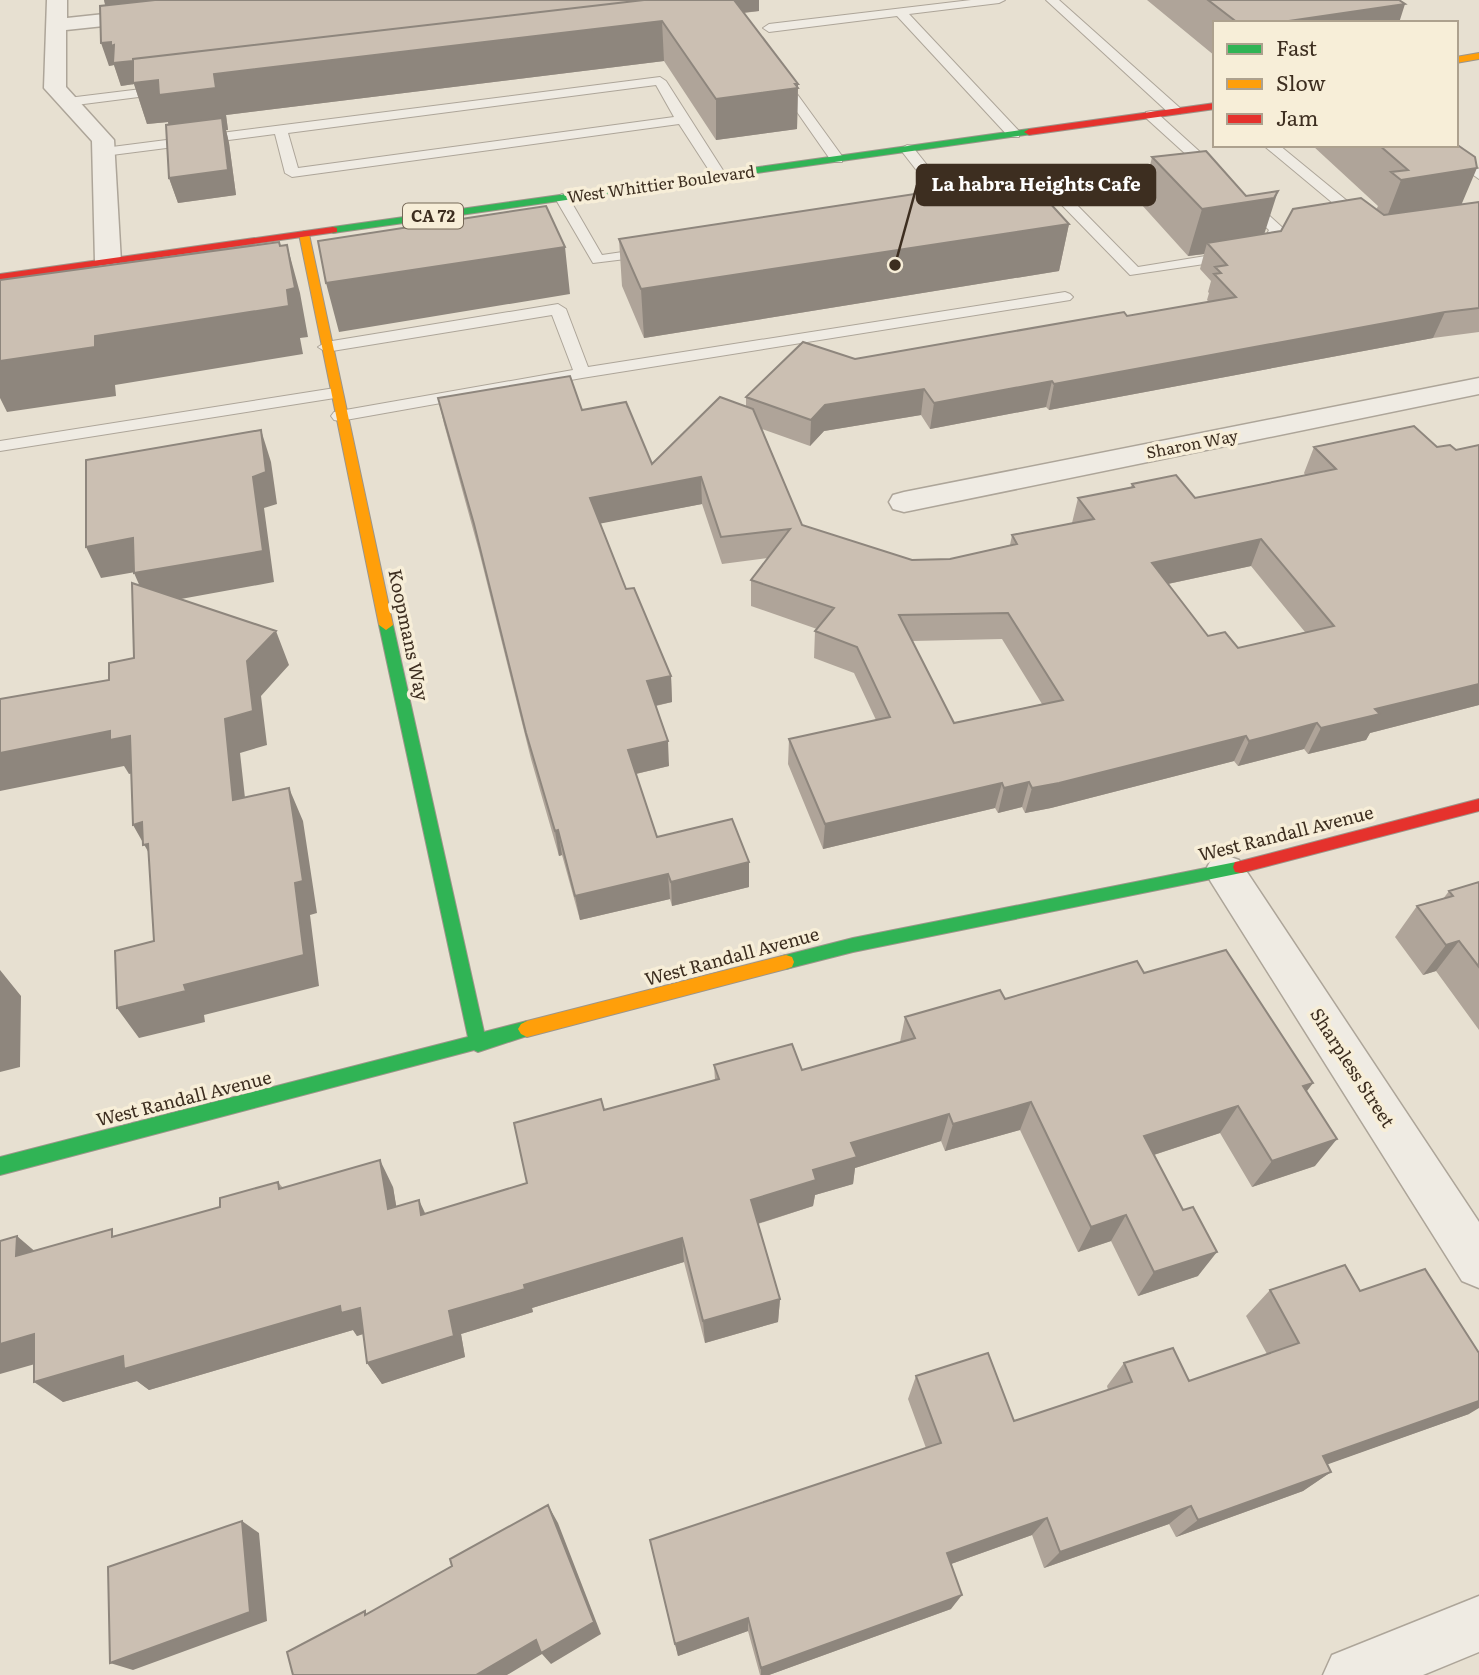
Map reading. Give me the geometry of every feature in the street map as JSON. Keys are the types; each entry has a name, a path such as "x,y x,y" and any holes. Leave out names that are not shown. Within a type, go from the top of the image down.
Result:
{"street":[{"path":"57,0 55,88 103,140 108,262"},
{"path":"56,25 164,13"},
{"path":"1458,60 1479,56"},
{"name":"West Whittier Boulevard","path":"108,262 1213,106"},
{"name":"Koopmans Way","path":"303,234 335,393 478,1044"},
{"name":"CA 72","path":"0,277 108,262"},
{"name":"Sharon Way","path":"904,502 1479,386"},
{"name":"West Randall Avenue","path":"0,1166 853,945 1225,871 1479,805"},
{"name":"Sharpless Street","path":"1225,871 1479,1264"},
{"path":"1352,1675 1479,1624"}],"lane":[{"path":"769,28 999,0"},
{"path":"1052,0 1175,111"},
{"path":"901,12 1014,134"},
{"path":"769,64 837,159"},
{"path":"104,152 660,81 719,176"},
{"path":"68,102 177,89"},
{"path":"1151,115 1277,229 1267,251 1135,272 1062,198 1225,182"},
{"path":"280,129 292,173 682,120"},
{"path":"1272,147 1379,235"},
{"path":"1441,147 1479,175"},
{"path":"907,149 952,206 925,210"},
{"path":"562,198 598,260 666,250"},
{"path":"340,416 582,373 1065,297"},
{"path":"326,347 558,309 582,373"},
{"path":"0,446 335,393"}],"building":[{"path":"155,0 644,0 113,63 114,45 111,46 111,42 101,43 100,6"},
{"path":"644,0 734,0 798,84 795,84 798,88 716,99 662,21 214,74 216,88 159,95 158,80 133,83 133,59"},
{"path":"1208,0 1399,0 1405,4 1289,21 1235,21"},
{"path":"222,118 228,170 169,178 166,125"},
{"path":"1458,145 1475,157 1477,168 1401,180 1391,172 1408,170 1381,147"},
{"path":"1206,151 1246,196 1278,191 1274,198 1202,209 1152,157"},
{"path":"1026,177 1069,224 641,289 619,239"},
{"path":"1361,198 1384,215 1479,202 1479,308 934,403 924,389 825,405 811,420 746,397 803,342 855,359 1124,312 1127,316 1236,297 1214,274 1221,273 1215,267 1227,265 1207,243 1281,231 1293,209"},
{"path":"546,206 565,247 326,283 318,241"},
{"path":"279,242 280,246 287,245 295,288 287,290 289,306 95,336 95,347 0,361 0,280"},
{"path":"570,376 582,410 626,402 652,464 720,397 753,409 802,525 912,560 950,559 1017,544 1012,535 1094,519 1078,498 1134,487 1132,484 1176,475 1195,498 1336,469 1314,447 1414,426 1437,447 1450,445 1456,450 1479,445 1479,684 1375,709 1380,714 1321,728 1317,723 1249,741 1246,736 1032,788 1029,782 1004,788 1002,783 825,824 789,739 890,717 857,647 815,631 834,608 751,580 790,529 721,537 701,477 590,498 626,589 634,588 671,676 647,681 668,741 628,750 657,837 732,819 749,862 671,882 668,874 575,896 558,830 555,831 526,733 474,524 438,398","holes":["1261,539 1334,626 1238,648 1225,632 1208,636 1152,563","1008,613 1063,700 954,723 899,615"]},
{"path":"261,430 266,472 253,477 263,551 134,573 133,538 86,547 86,460"},
{"path":"132,583 276,631 247,661 253,711 225,719 233,800 289,788 303,881 295,883 304,955 184,985 186,991 117,1008 115,951 154,941 148,844 143,845 142,822 133,825 130,736 110,740 110,731 0,753 0,699 109,680 109,663 134,658"},
{"path":"1479,882 1479,967 1459,941 1446,945 1417,906 1453,896 1449,891"},
{"path":"1226,950 1313,1083 1303,1086 1337,1139 1272,1161 1238,1106 1144,1136 1183,1210 1193,1207 1217,1252 1154,1272 1126,1215 1091,1227 1031,1102 953,1124 949,1114 851,1143 857,1157 813,1170 816,1180 751,1200 780,1299 703,1321 682,1238 524,1285 525,1289 449,1311 454,1336 367,1363 360,1308 341,1313 340,1306 124,1369 123,1356 34,1382 34,1334 0,1344 0,1241 17,1236 16,1256 112,1229 112,1237 220,1207 220,1198 278,1182 279,1189 380,1160 388,1209 419,1200 421,1215 527,1183 514,1123 601,1099 604,1110 719,1079 714,1065 792,1044 802,1070 915,1038 905,1017 1000,990 1005,999 1137,961 1144,973"},
{"path":"1345,1265 1360,1291 1425,1269 1479,1353 1479,1401 1323,1456 1331,1472 1198,1520 1191,1506 1060,1552 1047,1518 947,1553 962,1595 761,1668 748,1618 675,1644 650,1540 941,1443 916,1376 988,1353 1014,1421 1132,1382 1124,1363 1173,1348 1189,1381 1299,1343 1270,1290"},
{"path":"548,1505 594,1622 541,1653 536,1640 476,1675 293,1675 287,1652 365,1611 365,1615 452,1566 450,1559"},
{"path":"242,1521 250,1612 110,1663 108,1567"}],"traffic: fast":[{"path":"333,230 1029,132"},
{"path":"386,625 478,1044"},
{"path":"786,962 853,945 1241,867"},
{"path":"0,1166 527,1029"}],"traffic: slow":[{"path":"1458,60 1479,56"},
{"path":"304,234 386,625"},
{"path":"527,1029 786,962"}],"traffic: jam":[{"path":"1029,132 1213,106"},
{"path":"0,277 333,230"},
{"path":"1241,867 1479,805"}],"place":[{"name":"La habra Heights Cafe","path":"895,265"}]}
